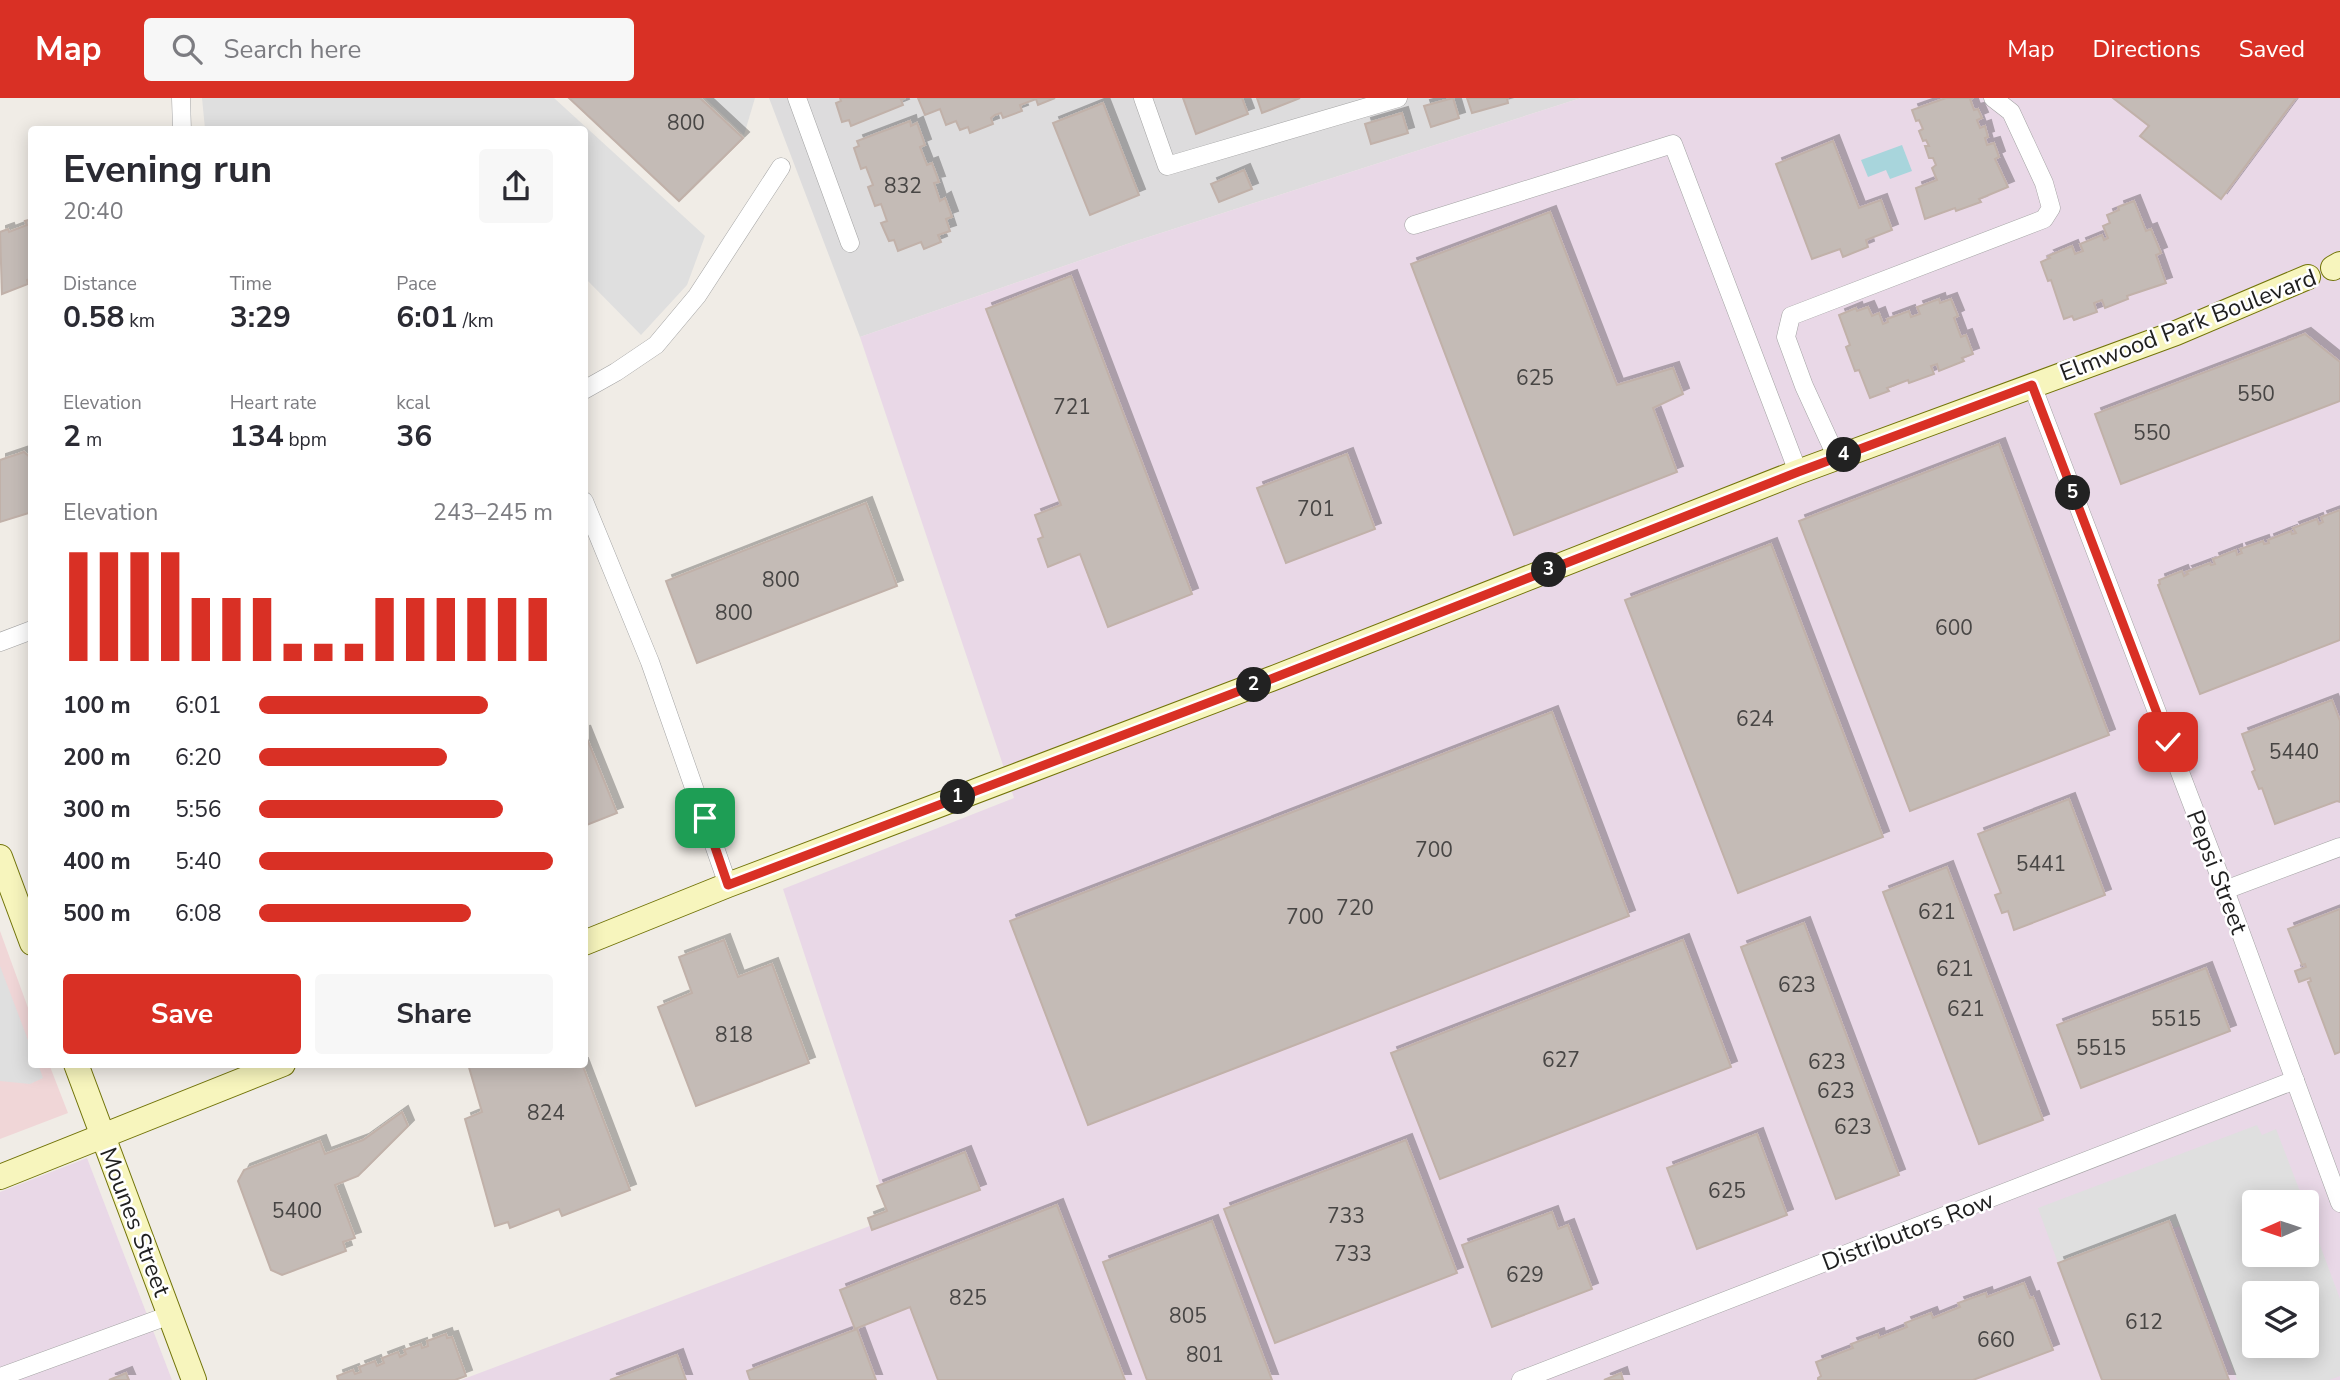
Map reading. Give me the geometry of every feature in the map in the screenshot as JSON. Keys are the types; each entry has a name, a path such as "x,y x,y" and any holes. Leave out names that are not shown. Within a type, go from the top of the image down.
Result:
{"street":[{"path":"181,98 182,126"},
{"path":"797,98 850,243"},
{"path":"1143,98 1167,166 1398,98"},
{"path":"1837,458 1786,337 1791,316 2044,219 2051,208 2044,183 2011,112 1993,98"},
{"path":"1414,225 1673,144 1798,472"},
{"path":"588,388 656,345 697,296 780,167"},
{"name":"Elmwood Park Boulevard","path":"588,941 728,885 1271,679 1798,472 2176,333 2336,266"},
{"name":"Pepsi Street","path":"2032,385 2225,891 2340,1203"},
{"path":"588,511 650,662 728,885"},
{"path":"0,642 28,632"},
{"path":"2225,891 2340,847"},
{"path":"0,857 28,932"},
{"name":"Mounes Street","path":"77,1068 194,1380"},
{"path":"0,1177 273,1068"},
{"name":"Distributors Row","path":"1521,1380 2295,1080"},
{"path":"0,1377 170,1315"}],"shaded area":[{"path":"202,98 554,98 585,126 205,126"},
{"path":"705,98 755,98 744,135"},
{"path":"769,98 1581,98 1130,243 860,337"},
{"path":"1581,98 2340,98 2340,1380 461,1380 891,1218 783,889 1014,798 860,337 1130,243"},
{"path":"588,129 705,236 687,285 641,335 588,281"},
{"path":"0,931 28,1008 28,1068 51,1068 68,1113 0,1139"},
{"path":"0,966 28,1040 28,1068 39,1068 43,1078 30,1084 0,1081"},
{"path":"2257,1125 2262,1135 2276,1129 2299,1190 2242,1190 2242,1267 2319,1267 2319,1242 2340,1299 2340,1376 2329,1380 2237,1380 2179,1226 2174,1228 2171,1221 2058,1263 2038,1208"},
{"path":"87,1158 172,1380 0,1380 0,1192"}],"water":[{"path":"1902,145 1912,171 1890,179 1886,170 1868,177 1861,160"}],"building":[{"path":"569,98 700,98 743,138 679,201"},
{"path":"840,98 905,98 901,100 903,105 851,126 849,120 842,122 836,103 841,101"},
{"path":"918,98 1055,98 1038,105 1036,99 1020,105 1022,111 1003,118 1001,113 995,115 991,118 993,124 970,133 968,127 960,130 956,121 946,125 940,109 925,115"},
{"path":"1183,98 1242,98 1248,114 1196,134"},
{"path":"1257,98 1300,98 1262,113"},
{"path":"1453,98 1459,118 1431,127 1424,106"},
{"path":"1467,98 1507,98 1508,103 1472,113"},
{"path":"1946,98 1973,98 1970,99 1974,110 1978,109 1982,118 1977,120 1980,128 1985,126 1987,145 1994,143 1999,157 1995,159 2008,187 1979,199 1981,202 1925,219 1916,188 1937,180 1932,168 1936,165 1933,158 1929,158 1925,146 1929,146 1926,140 1923,141 1919,131 1923,129 1912,110"},
{"path":"2113,98 2296,98 2221,199 2140,136 2149,126"},
{"path":"1103,103 1139,195 1090,215 1053,123"},
{"path":"1402,113 1408,133 1371,144 1365,124"},
{"path":"910,121 911,126 917,123 925,145 920,147 927,165 932,163 939,182 934,183 940,201 945,198 952,217 946,219 950,231 938,235 941,242 924,249 921,242 898,251 894,240 889,241 881,223 887,221 881,204 875,206 868,187 873,185 866,167 861,169 854,148 859,146 857,141"},
{"path":"1833,141 1859,208 1881,200 1892,230 1866,240 1868,247 1843,257 1840,249 1812,259 1776,164"},
{"path":"1244,170 1252,189 1219,202 1211,184"},
{"path":"2134,201 2146,231 2151,229 2161,253 2156,255 2166,283 2127,296 2128,299 2105,308 2102,300 2094,303 2097,312 2074,320 2072,316 2064,319 2051,280 2048,281 2041,262 2050,258 2048,256 2072,246 2075,254 2083,251 2080,244 2102,235 2104,240 2108,238 2103,226 2110,223 2107,215"},
{"path":"1550,212 1617,385 1673,368 1683,394 1653,408 1677,472 1514,535 1411,264"},
{"path":"28,220 28,284 2,294 0,232 8,229 9,232 27,225 25,221"},
{"path":"1071,276 1192,594 1108,627 1080,554 1048,567 1038,539 1043,537 1035,515 1061,505 986,309"},
{"path":"1939,299 1940,303 1951,299 1958,316 1954,318 1961,337 1966,335 1973,354 1962,358 1964,361 1939,371 1937,364 1931,366 1934,374 1909,383 1908,380 1870,398 1846,347 1850,345 1839,315 1856,308 1857,311 1868,307 1872,316 1879,313 1883,324 1888,322 1887,319 1909,311 1911,317 1920,314 1917,307"},
{"path":"2305,334 2340,362 2340,401 2121,484 2095,414"},
{"path":"1999,444 2109,735 1910,811 1799,521"},
{"path":"24,452 28,456 28,513 0,522 0,460"},
{"path":"1347,454 1375,529 1286,563 1257,488"},
{"path":"866,503 897,586 697,663 666,581"},
{"path":"2340,510 2340,640 2200,694 2158,585 2159,580 2182,571 2184,576 2188,574 2186,572 2210,563 2215,564 2213,559 2236,550 2237,555 2242,553 2240,549 2263,541 2264,544 2269,543 2268,540 2291,531 2292,534 2296,533 2293,528 2317,519 2319,524 2323,522 2321,517"},
{"path":"1771,544 1883,837 1738,893 1625,600"},
{"path":"2332,700 2340,721 2340,802 2275,824 2262,788 2259,789 2252,772 2255,770 2242,734"},
{"path":"1552,712 1629,916 1088,1125 1010,921"},
{"path":"588,741 617,813 588,824"},
{"path":"2069,799 2105,895 2014,930 2008,911 2002,913 1995,895 2001,893 1978,834"},
{"path":"1947,867 2043,1120 1979,1144 1883,892"},
{"path":"2340,909 2340,1052 2335,1054 2308,982 2311,981 2310,978 2299,982 2295,971 2306,967 2305,964 2302,965 2288,929"},
{"path":"1804,923 1899,1175 1836,1199 1741,947"},
{"path":"724,940 738,977 772,964 809,1063 696,1106 658,1007 692,993 679,957"},
{"path":"1683,940 1731,1067 1440,1179 1391,1053"},
{"path":"2206,968 2230,1031 2081,1088 2057,1025"},
{"path":"469,1068 584,1068 630,1190 562,1216 559,1209 510,1228 508,1222 495,1226 465,1119 482,1112"},
{"path":"402,1112 408,1126 358,1176 335,1185 355,1238 343,1242 346,1251 282,1275 271,1270 238,1181 244,1170 320,1141 325,1154 363,1140"},
{"path":"1757,1134 1787,1215 1697,1249 1667,1168"},
{"path":"1406,1140 1457,1273 1275,1343 1224,1209"},
{"path":"965,1152 980,1190 872,1230 868,1218 887,1211 877,1186"},
{"path":"1057,1205 1125,1380 938,1380 910,1307 855,1329 840,1290"},
{"path":"1552,1212 1558,1229 1568,1225 1592,1289 1492,1327 1462,1245"},
{"path":"1212,1221 1272,1380 1147,1380 1103,1262"},
{"path":"2169,1221 2229,1380 2102,1380 2058,1263"},
{"path":"2024,1283 2030,1298 2033,1297 2053,1350 1973,1380 1818,1380 1821,1376 1816,1362 1853,1348 1851,1344 1878,1334 1879,1338 1907,1327 1905,1323 1931,1313 1933,1318 1960,1307 1958,1303 1986,1293 1987,1297"},
{"path":"857,1329 876,1380 750,1380 747,1371"},
{"path":"446,1334 447,1338 452,1337 466,1376 455,1380 338,1380 337,1376 353,1370 355,1374 361,1372 359,1367 375,1361 377,1366 384,1363 382,1358 398,1352 400,1357 406,1354 404,1350 421,1344 422,1348 428,1346 427,1341"},
{"path":"677,1355 686,1380 610,1380"},
{"path":"126,1373 129,1380 109,1380"},
{"path":"1621,1373 1623,1380 1604,1380"}],"route":[{"path":"705,818 728,885 1271,679 1798,472 2032,385 2168,742"}]}
